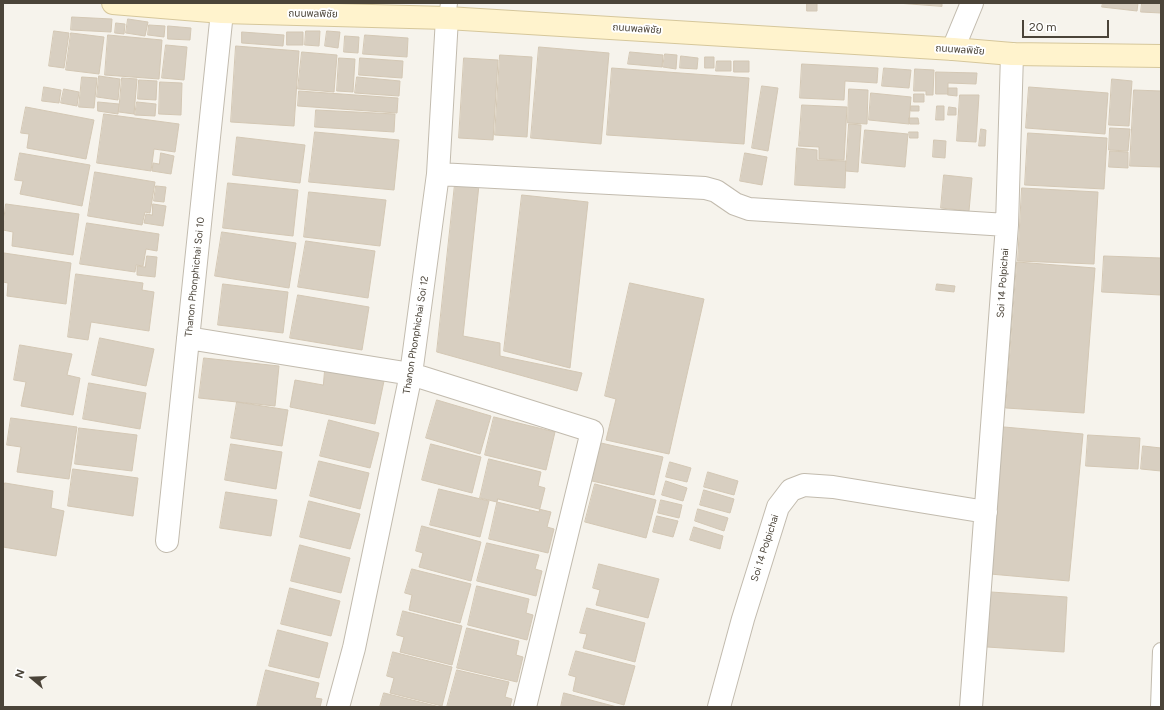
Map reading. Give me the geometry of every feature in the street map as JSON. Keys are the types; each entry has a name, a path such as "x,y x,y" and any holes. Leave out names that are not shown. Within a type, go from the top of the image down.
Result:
{"street":[{"name":"ถนนพลพิชัย","path":"113,3 222,12 448,10 1012,54 1161,56"},
{"path":"952,49 972,3"},
{"name":"Thanon Phonphichai Soi 12","path":"338,707 354,648 411,374 438,174 448,10"},
{"name":"Thanon Phonphichai Soi 10","path":"167,541 222,12"},
{"name":"Soi 14 Polpichai","path":"971,707 1007,225 1012,54"},
{"path":"438,174 705,188 716,191 735,204 749,209 1007,225"},
{"path":"188,338 411,374 592,431 525,707"},
{"name":"Soi 14 Polpichai","path":"719,707 743,619 778,507 791,490 804,484 832,487 986,512"}],"lane":[{"path":"1159,707 1161,651"}],"building":[{"path":"807,3 817,3 817,11 807,11"},
{"path":"897,3 942,3 942,6"},
{"path":"1103,3 1138,3 1137,11 1102,7"},
{"path":"1142,3 1161,3 1161,13 1141,12"},
{"path":"72,17 112,19 111,32 71,30"},
{"path":"128,19 148,22 145,36 126,33"},
{"path":"116,23 125,24 124,34 115,33"},
{"path":"149,25 165,26 164,37 148,35"},
{"path":"168,26 191,28 190,40 168,39"},
{"path":"54,31 69,33 64,68 49,66"},
{"path":"306,31 320,31 319,46 305,45"},
{"path":"327,31 340,32 338,48 325,46"},
{"path":"242,32 284,35 283,46 242,43"},
{"path":"287,32 303,32 303,45 287,45"},
{"path":"71,33 104,37 99,74 66,70"},
{"path":"108,35 162,40 159,79 105,75"},
{"path":"365,35 408,38 407,57 363,54"},
{"path":"345,36 359,37 358,53 344,52"},
{"path":"166,45 187,47 184,80 162,78"},
{"path":"236,46 299,51 294,126 231,122"},
{"path":"539,47 609,53 601,144 531,138"},
{"path":"302,52 337,55 334,92 298,89"},
{"path":"630,52 663,55 662,67 628,64"},
{"path":"665,54 677,55 676,69 663,67"},
{"path":"500,55 532,57 527,137 495,135"},
{"path":"681,56 698,58 697,69 680,68"},
{"path":"705,57 714,57 714,68 705,68"},
{"path":"339,58 355,59 353,92 337,91"},
{"path":"360,58 403,61 402,78 359,75"},
{"path":"464,58 498,60 493,140 459,138"},
{"path":"717,61 731,61 731,71 716,71"},
{"path":"734,61 749,61 749,72 734,72"},
{"path":"802,64 878,68 877,83 845,81 844,100 800,98"},
{"path":"612,68 749,78 744,144 607,135"},
{"path":"884,68 911,70 909,88 882,86"},
{"path":"915,69 934,70 933,95 926,95 926,91 914,91"},
{"path":"936,72 977,73 976,84 948,83 948,94 936,94"},
{"path":"99,76 120,79 118,100 97,97"},
{"path":"82,77 97,78 94,108 79,107"},
{"path":"357,77 400,81 399,96 355,93"},
{"path":"122,78 137,79 134,114 119,112"},
{"path":"1112,79 1132,81 1129,126 1109,125"},
{"path":"139,80 157,81 156,100 138,99"},
{"path":"160,82 182,83 181,115 159,114"},
{"path":"762,86 778,88 768,151 752,148"},
{"path":"44,87 61,90 59,103 42,101"},
{"path":"1029,87 1108,93 1105,134 1026,128"},
{"path":"948,88 957,88 957,96 948,95"},
{"path":"64,89 79,92 77,106 61,103"},
{"path":"849,89 868,90 867,124 848,123"},
{"path":"1134,90 1161,91 1161,167 1130,166"},
{"path":"299,91 398,98 397,113 298,106"},
{"path":"871,93 911,97 909,124 869,120"},
{"path":"914,94 924,94 924,102 914,102"},
{"path":"960,95 979,95 976,142 957,141"},
{"path":"98,102 119,104 118,114 98,111"},
{"path":"137,102 156,104 155,116 135,115"},
{"path":"802,105 847,107 844,160 819,159 819,147 799,146"},
{"path":"911,106 919,106 919,111 911,111"},
{"path":"937,106 944,106 944,120 936,120"},
{"path":"26,107 94,120 86,159 27,148 29,134 21,133"},
{"path":"949,107 956,108 956,115 948,115"},
{"path":"316,110 395,114 394,132 315,127"},
{"path":"104,114 179,124 175,152 154,149 151,171 97,163"},
{"path":"909,118 918,118 919,124 910,124"},
{"path":"849,124 861,125 858,172 846,171"},
{"path":"1110,128 1130,129 1128,151 1109,150"},
{"path":"981,129 986,130 985,146 979,146"},
{"path":"865,130 908,134 905,167 862,163"},
{"path":"315,132 399,140 394,190 309,182"},
{"path":"909,132 918,132 918,138 910,138"},
{"path":"1028,133 1107,138 1104,189 1025,185"},
{"path":"237,137 305,145 300,183 233,175"},
{"path":"934,140 946,141 945,158 933,157"},
{"path":"797,148 817,150 817,160 846,161 845,188 795,185"},
{"path":"1110,151 1128,152 1128,168 1109,167"},
{"path":"20,153 90,165 82,206 20,194 23,181 15,180"},
{"path":"161,153 174,156 171,174 152,171 153,163 159,164"},
{"path":"745,153 767,157 762,185 740,181"},
{"path":"95,172 155,182 150,213 145,212 142,225 88,216"},
{"path":"944,175 972,178 969,211 941,208"},
{"path":"228,183 298,190 293,236 223,228"},
{"path":"455,184 479,185 463,336 500,343 500,356 582,373 577,391 437,352"},
{"path":"156,186 166,187 164,202 154,201"},
{"path":"1022,188 1098,192 1094,264 1018,261"},
{"path":"309,192 386,200 380,246 304,237"},
{"path":"522,195 588,202 570,368 504,351"},
{"path":"6,204 79,214 73,255 12,246 13,232 3,230"},
{"path":"153,204 166,206 163,226 144,223 146,214 152,215"},
{"path":"87,223 159,234 157,251 146,249 143,266 136,265 135,272 80,264"},
{"path":"222,232 296,243 289,288 215,276"},
{"path":"306,241 375,251 368,298 298,287"},
{"path":"4,253 71,263 66,304 7,296 8,283 3,282"},
{"path":"147,256 157,257 155,277 137,275 137,266 145,267"},
{"path":"1104,256 1161,258 1161,295 1102,292"},
{"path":"1017,262 1095,268 1084,413 1006,408"},
{"path":"76,274 143,283 142,290 154,292 149,331 91,322 88,340 68,337"},
{"path":"630,283 704,299 669,454 606,440 616,399 605,396"},
{"path":"223,284 288,292 283,333 218,325"},
{"path":"937,284 955,286 954,292 936,290"},
{"path":"298,295 369,307 362,350 290,338"},
{"path":"100,338 154,349 146,386 92,375"},
{"path":"20,345 72,354 67,375 80,378 73,415 21,406 26,382 14,380"},
{"path":"204,358 279,366 275,406 199,398"},
{"path":"325,370 384,381 375,424 290,407 295,380 323,385"},
{"path":"89,383 146,393 140,429 83,419"},
{"path":"437,400 491,416 480,454 426,438"},
{"path":"237,402 288,410 282,446 231,438"},
{"path":"494,417 555,432 546,470 485,455"},
{"path":"11,418 77,427 69,479 17,472 21,447 7,445"},
{"path":"329,420 379,433 370,468 320,456"},
{"path":"1004,427 1083,434 1069,581 990,574"},
{"path":"79,428 137,435 132,471 75,464"},
{"path":"1088,435 1140,438 1138,469 1086,466"},
{"path":"601,443 663,457 654,495 592,481"},
{"path":"231,444 282,452 276,489 225,480"},
{"path":"431,444 481,457 472,493 422,480"},
{"path":"1143,446 1161,448 1161,471 1141,469"},
{"path":"489,459 541,472 538,486 545,488 539,512 480,498"},
{"path":"319,461 369,473 360,509 310,496"},
{"path":"670,462 691,468 687,482 666,477"},
{"path":"73,469 138,478 133,516 68,506"},
{"path":"708,472 738,481 734,495 704,487"},
{"path":"666,481 687,488 683,501 662,495"},
{"path":"5,483 53,491 51,508 64,511 56,556 3,547 3,495"},
{"path":"595,484 656,500 646,538 585,522"},
{"path":"439,489 489,501 480,537 430,525"},
{"path":"704,490 734,499 730,513 700,505"},
{"path":"226,492 277,500 271,536 220,528"},
{"path":"498,499 551,512 547,527 554,529 548,553 489,539"},
{"path":"661,500 682,505 679,518 658,513"},
{"path":"309,501 360,514 350,549 300,537"},
{"path":"698,509 728,518 724,531 695,521"},
{"path":"657,516 678,521 673,537 653,532"},
{"path":"422,526 481,542 471,581 419,567 423,553 416,551"},
{"path":"694,527 723,536 720,549 690,540"},
{"path":"487,543 539,555 535,569 542,571 536,596 477,581"},
{"path":"300,545 350,558 341,593 291,581"},
{"path":"599,564 659,579 648,618 596,605 600,590 593,588"},
{"path":"412,569 471,584 460,623 409,610 412,595 405,593"},
{"path":"477,586 529,599 526,613 533,615 527,640 468,625"},
{"path":"290,588 340,601 331,636 281,624"},
{"path":"991,592 1067,597 1064,652 987,647"},
{"path":"587,608 645,623 635,662 583,648 587,634 580,633"},
{"path":"403,611 462,626 452,665 400,652 404,637 397,635"},
{"path":"467,628 519,641 516,655 523,657 517,682 457,668"},
{"path":"278,630 328,643 319,678 269,666"},
{"path":"576,651 635,666 624,705 573,691 576,677 569,675"},
{"path":"393,652 452,667 442,706 390,693 394,678 387,676"},
{"path":"266,670 319,683 315,698 322,699 320,707 257,707"},
{"path":"457,670 509,682 505,697 512,699 510,707 447,707"},
{"path":"384,693 440,707 380,707"},
{"path":"564,693 617,707 561,707"}]}
